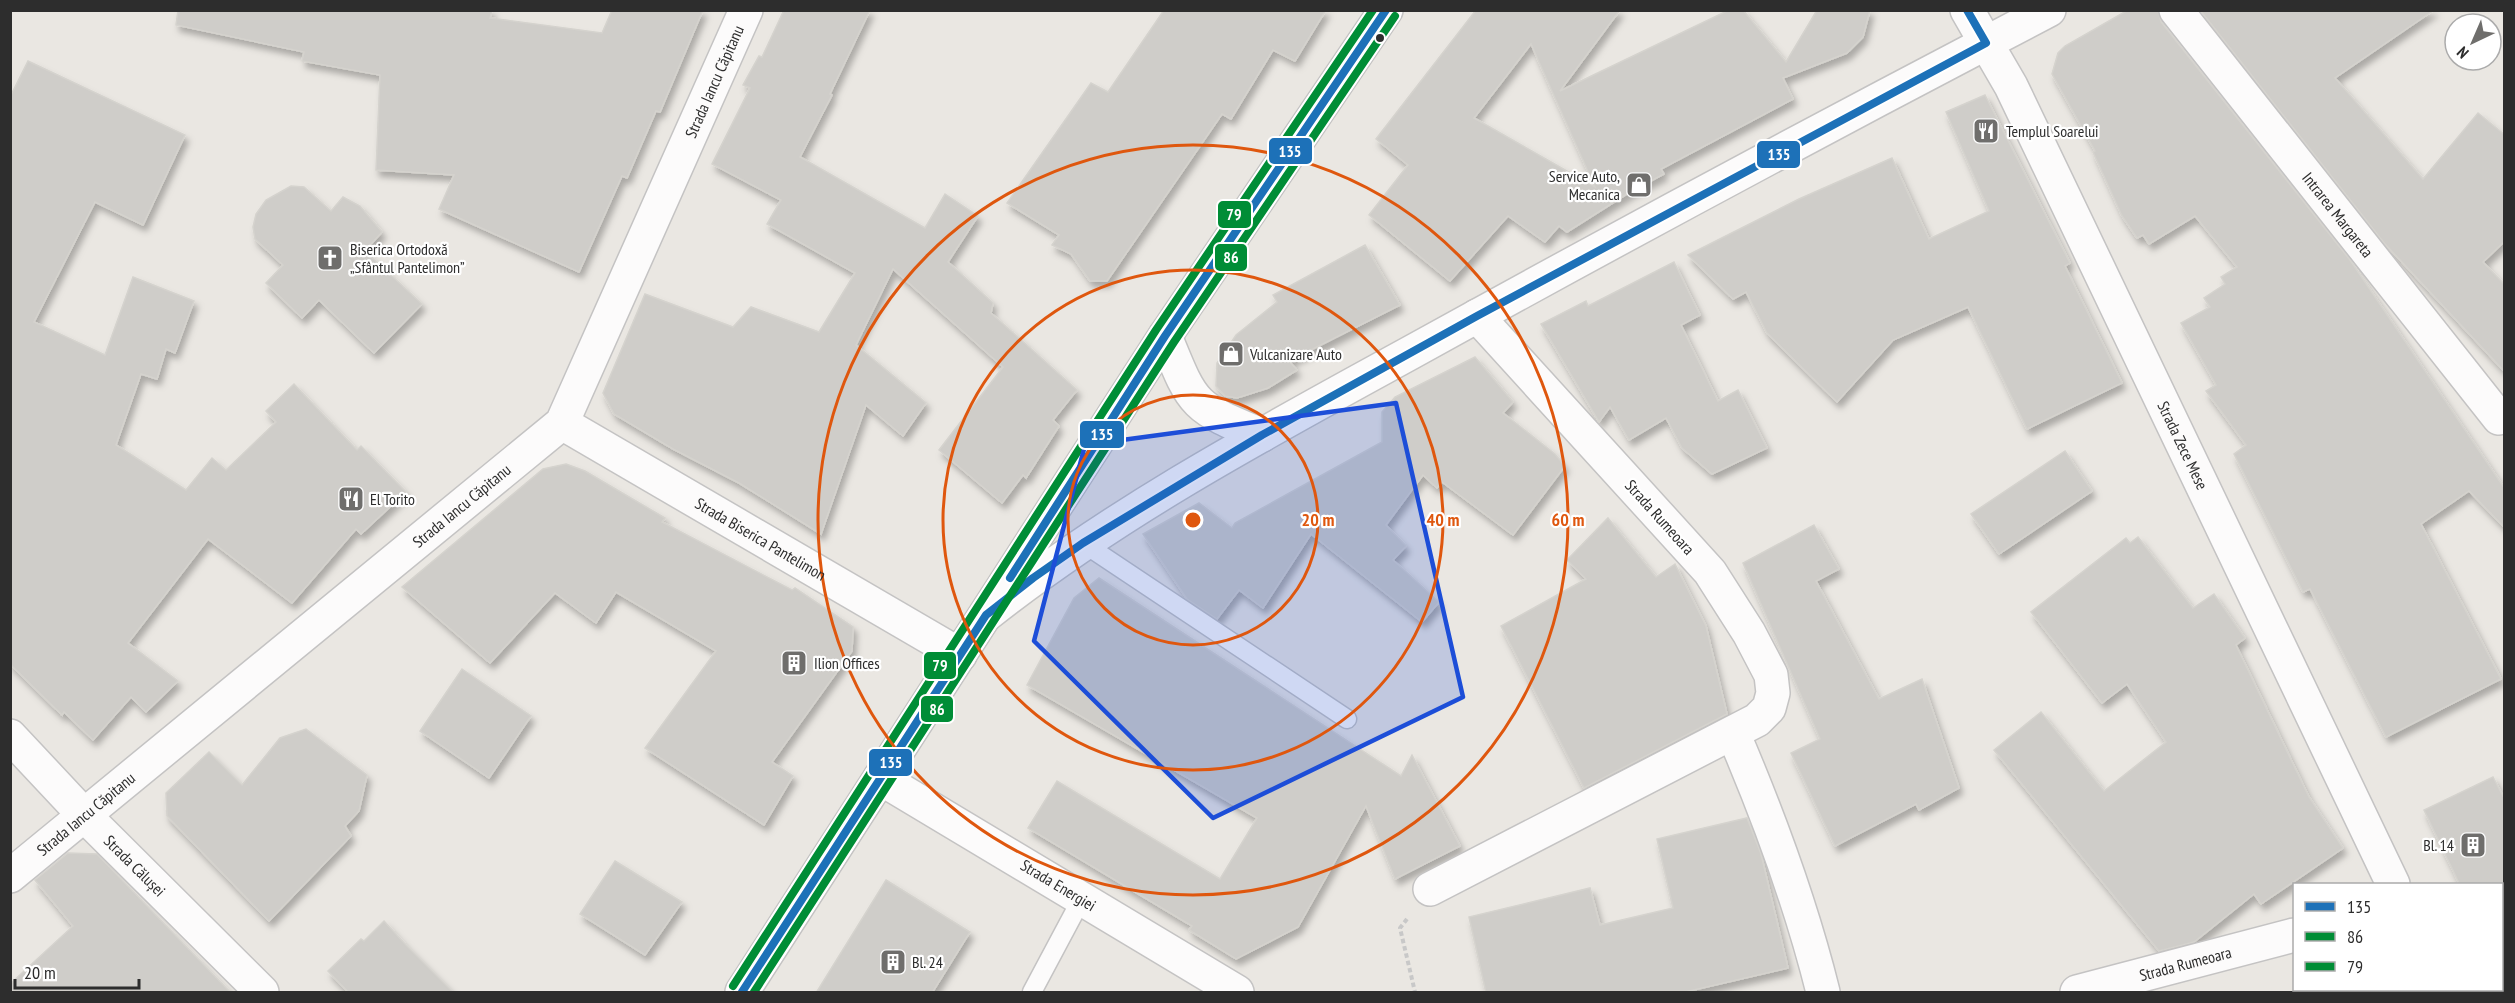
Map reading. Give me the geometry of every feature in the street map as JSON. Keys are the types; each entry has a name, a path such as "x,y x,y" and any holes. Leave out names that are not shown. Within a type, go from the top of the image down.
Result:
{"street":[{"name":"Strada Iancu Căpitanu","path":"10,876 562,423 746,10"},
{"path":"742,993 1165,336 1386,10"},
{"name":"Strada Zece Mese","path":"1967,10 2016,97 2392,883"},
{"path":"986,615 1083,543 1262,435 1477,316 2049,10"},
{"name":"Intrarea Margareta","path":"2176,10 2499,418"},
{"name":"Strada Rumeoara","path":"1430,889 1757,720 1769,708 1773,693 1771,675 1749,633 1710,573 1477,316"},
{"path":"1165,336 1186,386 1198,404 1222,419 1262,435"},
{"name":"Strada Biserica Pantelimon","path":"562,423 960,655"},
{"path":"1733,733 1757,789 1787,873 1817,991"},
{"name":"Strada Călușei","path":"10,736 84,815 262,993"},
{"name":"Strada Energiei","path":"880,778 1237,993"},
{"name":"Strada Rumeoara","path":"2078,993 2293,935"}],"lane":[{"path":"1083,543 1347,719"},
{"path":"1032,993 1081,900"}],"path":[{"path":"1415,993 1400,928 1430,889"}],"highlighted area":[{"path":"1396,403 1463,697 1213,818 1034,641 1085,445"}],"building":[{"path":"178,10 492,10 490,18 602,33 612,10 703,10 660,112 656,111 627,178 622,176 579,272 439,209 454,175 376,170 380,75 302,61 304,52 176,25"},
{"path":"784,10 870,10 830,94 832,95 800,157 925,228 945,194 978,216 948,262 993,303 991,313 1077,390 1053,420 1059,426 1026,478 1023,475 1002,503 939,450 1003,367 893,269 856,345 926,403 903,436 866,405 821,534 739,483 673,449 614,414 603,393 645,294 733,327 751,307 819,332 855,273 767,224 781,200 712,164 750,88 743,85 759,56 762,57"},
{"path":"1164,10 1326,10 1295,61 1273,50 1231,119 1222,114 1107,281 1090,281 1071,254 1052,245 1059,235 1007,203 1091,83 1108,92"},
{"path":"1476,10 1620,10 1560,91 1729,10 1743,10 1786,62 1817,10 1870,10 1863,37 1847,53 1783,78 1793,99 1661,169 1664,174 1630,192 1567,232 1559,226 1545,242 1508,216 1450,281 1369,215 1408,165 1376,139","holes":["1531,44 1595,187 1474,118"]},
{"path":"2128,10 2158,10 2161,22 2350,260 2505,489 2505,528 2469,491 2421,524 2501,679 2386,737 2310,589 2303,592 2234,454 2246,445 2206,391 2216,385 2181,323 2210,307 2204,298 2225,284 2221,277 2237,267 2195,216 2149,244 2143,235 2137,238 2122,216 2093,152 2095,151 2052,74 2058,53 2065,46"},
{"path":"2200,10 2434,10 2335,78 2423,179 2478,113 2505,135 2505,241 2483,262 2505,285 2505,372 2385,244"},
{"path":"28,61 185,135 143,225 95,202 34,322 105,355 133,277 194,301 175,353 166,349 157,379 141,374 116,445 186,490 212,458 226,470 276,422 266,411 294,384 357,450 361,446 406,492 361,534 356,529 292,603 208,539 128,643 178,681 146,712 131,697 93,740 64,712 62,715 10,664 10,97"},
{"path":"1985,95 2070,263 2065,266 2122,383 2027,429 1968,307 1893,340 1837,402 1767,333 1746,292 1733,299 1688,255 1799,199 1892,158 1929,239 1989,211 1946,112"},
{"path":"291,186 304,187 331,211 343,197 360,206 382,232 365,251 422,304 374,353 319,300 302,318 266,283 283,265 255,239 253,227 256,214 266,200"},
{"path":"1365,245 1400,305 1289,361 1297,370 1268,388 1237,398 1225,396 1216,386 1217,363 1236,335 1277,302 1273,295"},
{"path":"1674,262 1700,315 1681,325 1718,401 1738,390 1767,448 1712,474 1682,448 1666,418 1629,440 1610,407 1599,422 1541,324 1586,301 1588,306"},
{"path":"1475,357 1513,402 1503,413 1555,454 1565,466 1513,535 1442,482 1437,488 1423,475 1386,525 1406,546 1393,560 1439,602 1422,622 1311,534 1263,608 1239,590 1217,619 1187,599 1143,534 1199,503 1232,528 1235,523 1382,442 1382,412 1395,397"},
{"path":"2065,451 2092,491 1999,554 1971,514"},
{"path":"566,464 585,471 665,518 662,522 792,590 795,588 853,627 852,651 772,762 793,776 764,825 645,748 716,651 616,592 596,623 555,593 490,663 402,587 543,469"},
{"path":"1608,518 1656,577 1675,564 1706,626 1727,714 1584,788 1501,626 1586,579 1567,560"},
{"path":"1814,525 1839,569 1816,581 1879,699 1922,679 1959,788 1919,810 1916,804 1835,846 1791,753 1820,739 1743,563"},
{"path":"2138,537 2193,608 2214,594 2245,638 2236,645 2309,797 2343,848 2261,904 2254,894 2194,942 2159,951 1994,750 2041,712 2104,791 2166,742 2127,684 2102,703 2031,612 2126,538 2130,543"},
{"path":"1099,578 1401,776 1412,755 1460,846 1395,879 1366,806 1298,927 1236,959 1189,930 1192,926 1028,828 1057,781 1220,879 1257,818 1027,685 1074,598"},
{"path":"462,669 531,716 489,778 420,731"},
{"path":"306,729 367,775 359,811 345,826 351,836 269,921 167,816 166,793 209,752 242,785 280,738"},
{"name":"Bl. 14","path":"2493,777 2505,800 2505,885 2503,883 2459,883 2424,810"},
{"path":"1747,818 1761,854 1788,968 1681,993 1486,993 1469,917 1590,888 1600,925 1673,908 1657,839"},
{"path":"68,853 97,854 231,993 10,993 10,984 73,926 35,880"},
{"path":"615,861 682,902 645,955 580,914"},
{"name":"Bl. 24","path":"886,880 970,932 932,993 816,993"},
{"path":"384,921 454,993 349,993 328,971 361,939 364,941"}],"transit line":[{"name":"79","path":"733,986 1156,330 1373,10"},
{"name":"135","path":"1010,578 1165,336 1386,10"},
{"name":"135","path":"742,992 986,615 1083,543 1262,435 1477,316 1986,43 1967,10"},
{"name":"86","path":"754,992 1174,342 1395,16"}],"place":[{"name":"Templul Soarelui","path":"1986,131"},
{"name":"Service Auto, Mecanica","path":"1639,185"},
{"name":"Biserica Ortodoxă „Sfântul Pantelimon”","path":"330,258"},
{"name":"Vulcanizare Auto","path":"1231,354"},
{"name":"El Torito","path":"351,499"},
{"name":"Ilion Offices","path":"794,663"},
{"name":"Bl. 14","path":"2473,845"},
{"name":"Bl. 24","path":"893,962"}]}
